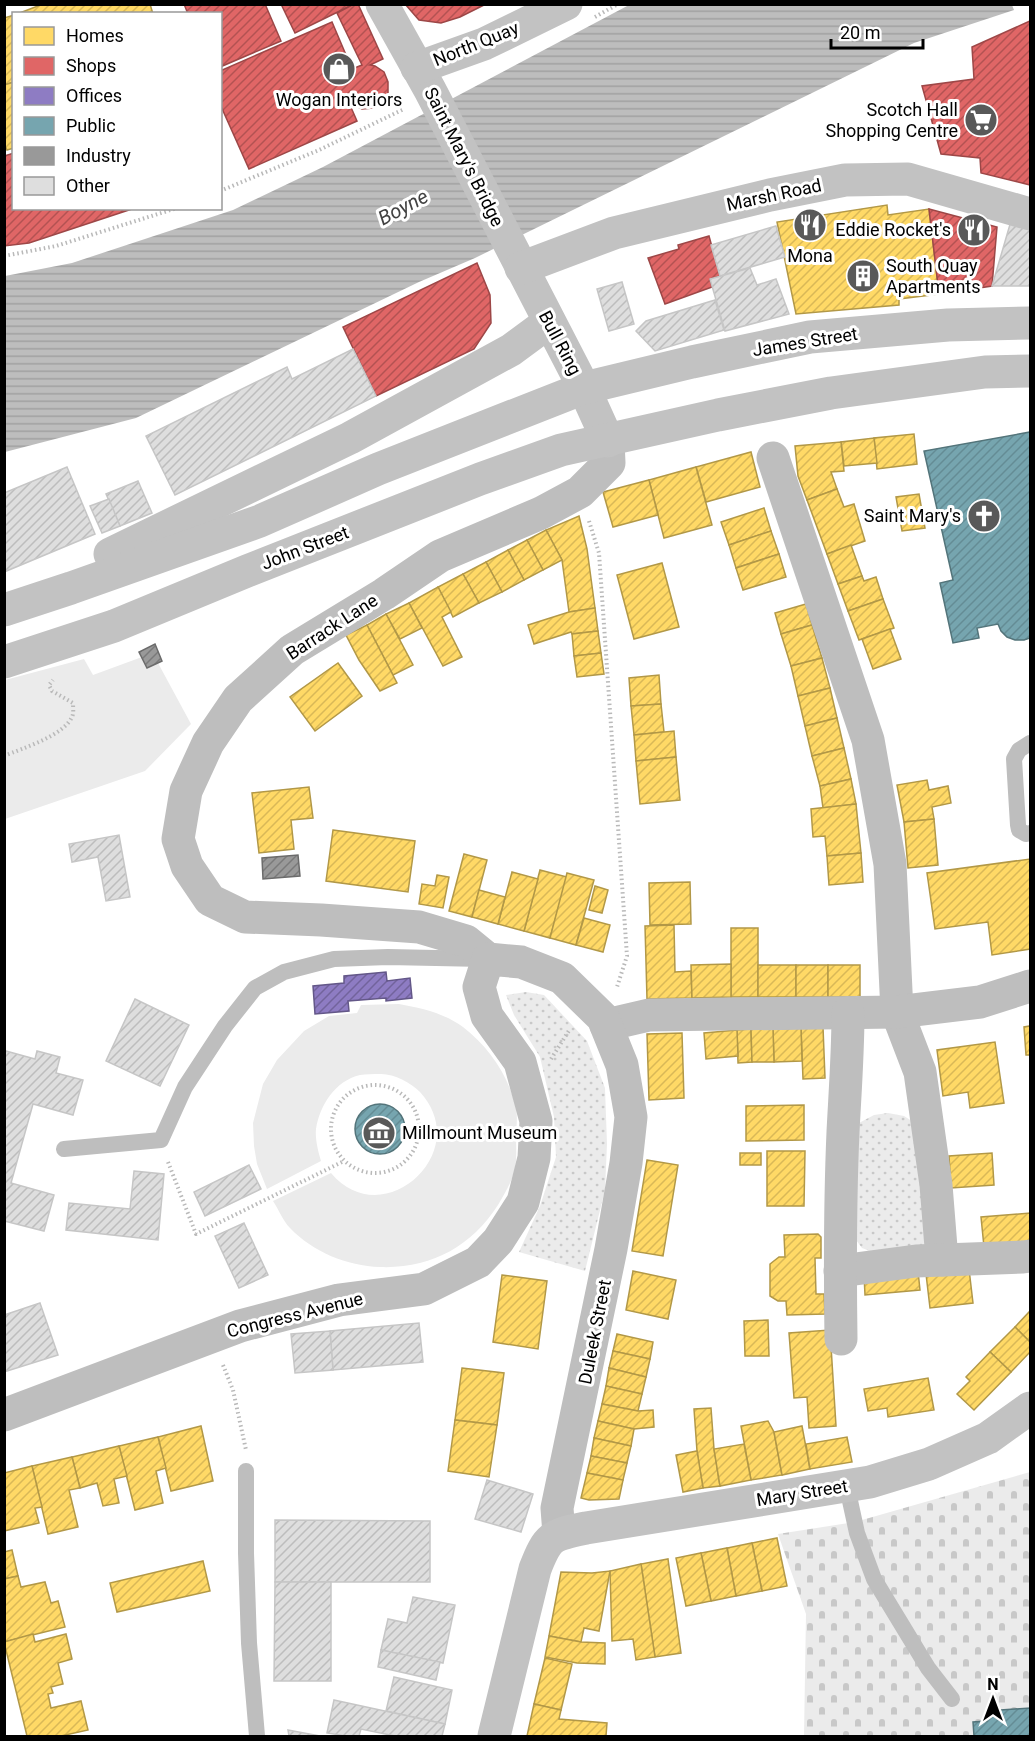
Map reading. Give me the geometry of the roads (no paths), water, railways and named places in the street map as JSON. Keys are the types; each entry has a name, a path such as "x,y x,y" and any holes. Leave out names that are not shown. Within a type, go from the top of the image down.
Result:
{"main road":[{"name":"Saint Mary's Bridge","path":"382,4 418,88 516,257"},
{"name":"North Quay","path":"418,88 484,44 566,4"},
{"name":"Marsh Road","path":"516,257 770,195 845,180 908,179 1030,214"},
{"name":"Bull Ring","path":"516,257 584,388 608,441"},
{"path":"71,588 95,561 350,438 512,350 549,322"},
{"name":"James Street","path":"584,388 810,337 948,325 1030,323"},
{"path":"608,441 718,415 831,393 985,372 1030,371"},
{"path":"4,610 260,521 378,469 584,388"},
{"name":"John Street","path":"4,662 114,626 480,479 561,450 608,441"},
{"name":"Mary Street","path":"559,1534 870,1482 929,1464 988,1438 1030,1407"},
{"path":"494,1737 535,1569 544,1546 559,1534"}],"street":[{"name":"Barrack Lane","path":"488,959 466,941 419,927 245,916 210,900 187,866 178,839 186,791 208,743 238,699 292,650 384,594 440,556 541,513 580,492 609,463 608,441"},
{"path":"773,458 868,740 890,864 897,1012 920,1072 936,1185 942,1260"},
{"name":"Duleek Street","path":"488,959 520,962 562,978 603,1018 622,1065 630,1117 626,1163 612,1249 557,1508 559,1534"},
{"name":"Congress Avenue","path":"4,1414 240,1326 339,1300 423,1289 478,1262 498,1241 523,1202 534,1158 536,1121 520,1062 487,1016 478,987 488,959"},
{"path":"606,1025 649,1015 897,1012 980,1002 1030,986"},
{"path":"842,1339 840,1271 848,1013"},
{"path":"840,1271 916,1261 1030,1256"}],"lane":[{"path":"1030,743 1019,750 1014,759 1018,825 1020,830 1030,834"},
{"path":"64,1149 162,1140 185,1087 225,1026 255,988 284,972 334,959 388,957 488,959"},
{"path":"246,1471 249,1643 257,1737"},
{"path":"847,1487 858,1533 874,1579 928,1668 952,1699"}],"water":[{"name":"Boyne","path":"629,5 1012,5 1014,10 914,43 475,258 419,282 136,418 5,452 5,276 72,263 233,210 323,167"}],"place":[{"name":"Wogan Interiors","path":"339,69"},
{"name":"Scotch Hall Shopping Centre","path":"981,120"},
{"name":"Mona","path":"810,225"},
{"name":"Eddie Rocket's","path":"974,230"},
{"name":"South Quay Apartments","path":"863,276"},
{"name":"Saint Mary's","path":"984,516"},
{"name":"Millmount Museum","path":"379,1133"}]}
